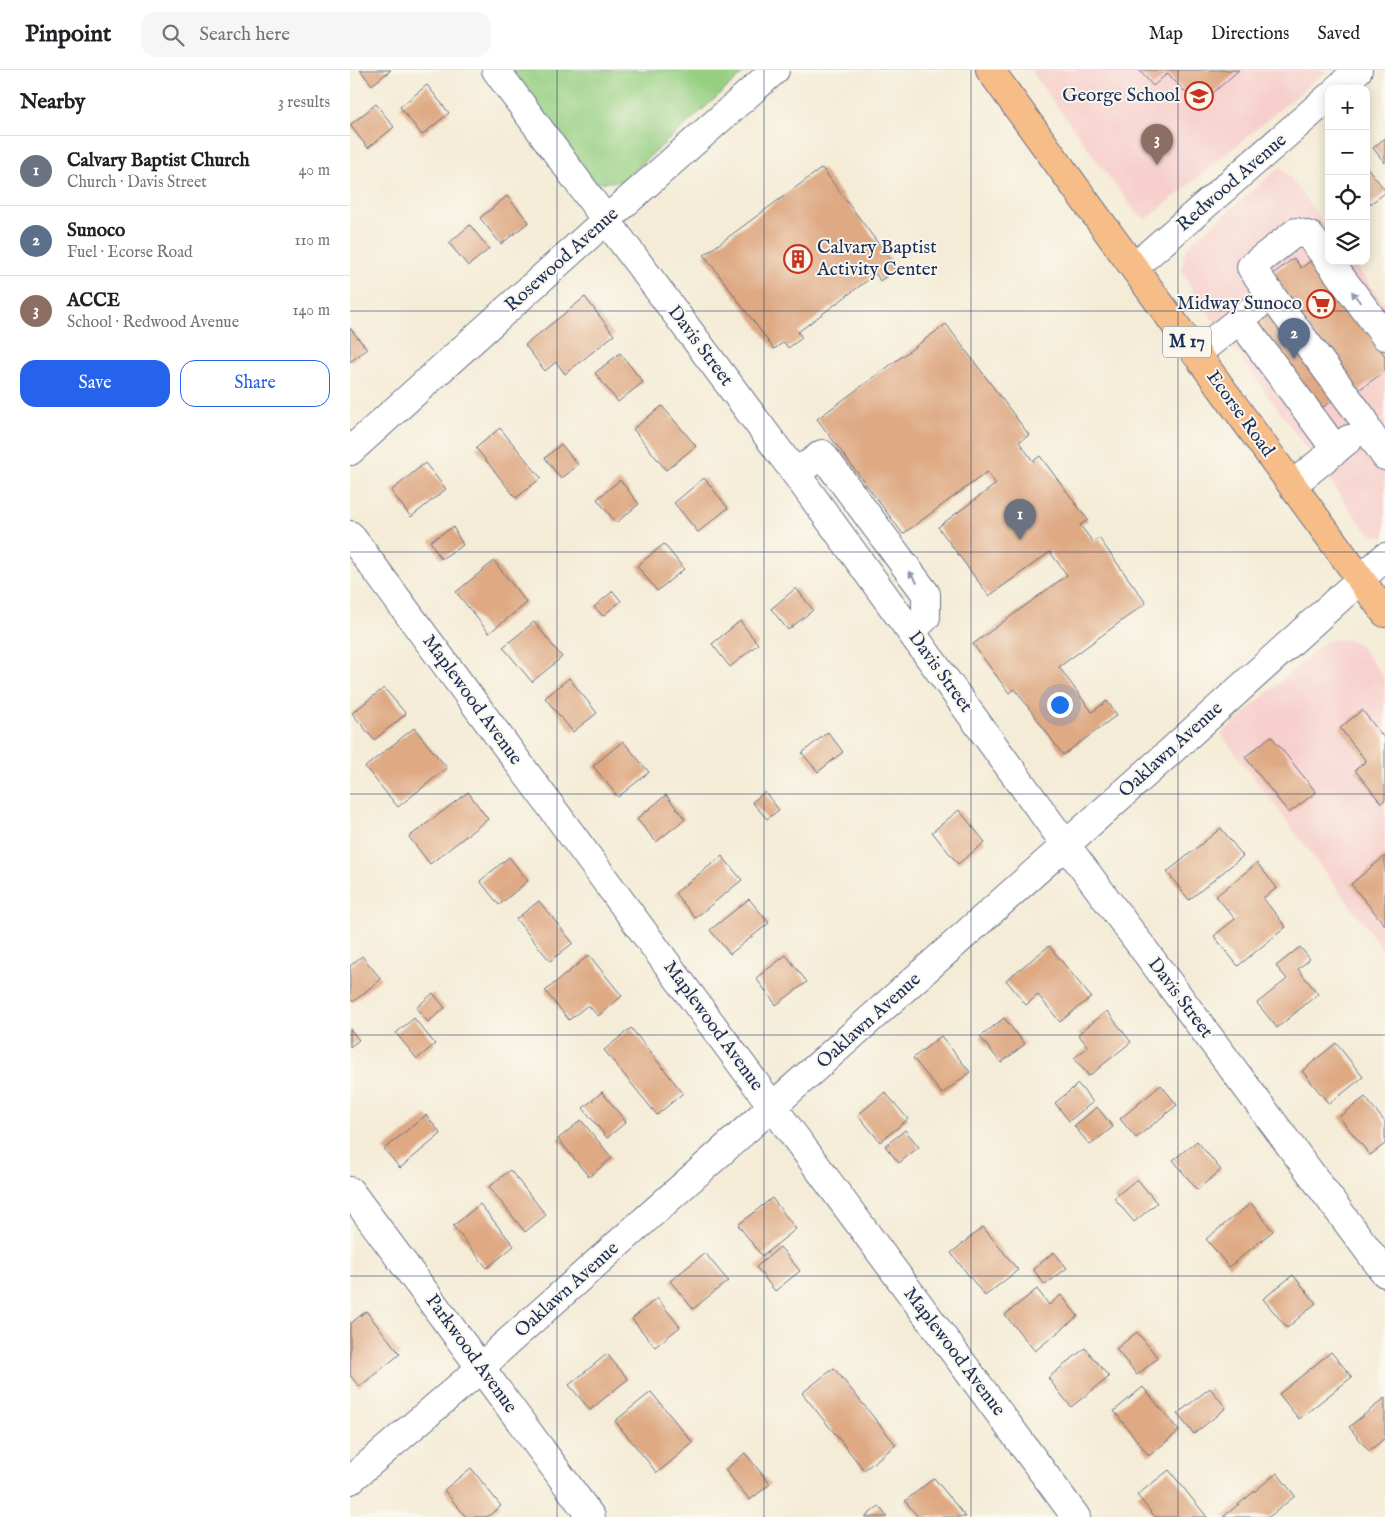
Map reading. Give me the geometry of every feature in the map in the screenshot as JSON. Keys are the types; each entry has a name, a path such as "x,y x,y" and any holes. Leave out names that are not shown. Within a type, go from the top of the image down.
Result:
{"main road":[{"name":"Ecorse Road","path":"990,70 1385,613"}],"street":[{"name":"Davis Street","path":"496,70 793,470 1066,845 1385,1273"},
{"name":"Rosewood Avenue","path":"350,452 775,70"},
{"path":"1341,85 1358,70"},
{"name":"Redwood Avenue","path":"1134,267 1325,100"},
{"path":"1196,354 1240,320 1265,286 1310,236 1385,336"},
{"path":"1265,286 1364,420 1365,426 1385,456"},
{"path":"1240,320 1336,450"},
{"path":"1292,485 1365,426"},
{"name":"Maplewood Avenue","path":"350,535 1076,1517"},
{"name":"Oaklawn Avenue","path":"350,1480 481,1368 1189,735 1385,557"},
{"name":"Parkwood Avenue","path":"350,1191 591,1517"}],"shaded area":[{"path":"1030,70 1328,70 1146,220 1135,212"},
{"path":"1281,166 1325,225 1325,265 1355,265 1385,306 1385,538 1373,535 1362,526 1193,292 1182,270 1184,254 1189,245"},
{"path":"1338,639 1354,642 1362,648 1385,679 1385,952 1221,734 1318,648 1327,641"}],"green space":[{"path":"513,70 747,70 622,181 596,183"}],"building":[{"path":"360,70 391,70 372,85"},
{"name":"George School","path":"1139,70 1239,70 1198,106 1168,73 1153,86"},
{"path":"427,85 449,113 422,135 400,107"},
{"path":"376,104 394,127 368,148 350,125"},
{"path":"1385,138 1385,163 1373,148"},
{"name":"Calvary Baptist Activity Center","path":"822,168 892,262 890,264 895,270 880,281 876,274 798,332 802,338 788,348 784,342 774,349 704,255"},
{"path":"1370,171 1385,190 1385,193 1370,204"},
{"path":"507,196 529,222 501,244 480,218"},
{"path":"470,225 489,249 468,266 449,243"},
{"name":"Midway Sunoco","path":"1316,257 1385,356 1385,371 1356,392 1270,276 1294,258 1301,268"},
{"path":"585,297 614,335 565,374 556,362 545,371 525,345"},
{"path":"1273,304 1340,395 1314,414 1247,323"},
{"path":"946,324 1029,435 1019,442 1033,461 1040,456 1088,520 1080,525 1093,542 1099,538 1146,603 1059,667 1092,712 1107,701 1117,715 1063,755 1015,689 1009,693 973,644 1067,575 1050,552 989,596 938,527 996,484 987,472 903,534 817,419"},
{"path":"350,328 367,349 350,362"},
{"path":"620,353 643,382 618,402 595,373"},
{"path":"662,406 696,446 666,470 633,429"},
{"path":"500,428 541,478 516,498 476,448"},
{"path":"561,444 578,465 561,479 545,458"},
{"path":"425,463 446,489 411,517 391,491"},
{"path":"704,478 728,508 698,532 674,503"},
{"path":"620,480 639,504 616,523 597,499"},
{"path":"453,527 463,545 441,559 430,541"},
{"path":"664,544 684,569 657,591 637,566"},
{"path":"494,561 527,603 489,633 456,592"},
{"path":"796,588 813,610 788,630 771,609"},
{"path":"613,591 621,601 603,616 594,607"},
{"path":"740,621 758,644 730,667 712,644"},
{"path":"534,622 562,657 532,682 503,647"},
{"path":"569,678 597,713 573,732 545,698"},
{"path":"384,688 406,714 374,740 352,713"},
{"path":"1362,710 1385,739 1385,800 1381,803 1355,770 1366,761 1340,728"},
{"path":"414,728 447,768 398,807 365,767"},
{"path":"828,732 843,752 818,772 802,753"},
{"path":"1271,736 1316,792 1289,813 1245,757"},
{"path":"623,741 649,772 618,797 593,766"},
{"path":"468,792 488,819 430,864 409,837"},
{"path":"765,792 779,810 767,819 752,802"},
{"path":"666,795 685,819 656,842 637,819"},
{"path":"959,810 985,842 958,864 932,832"},
{"path":"1221,828 1243,856 1189,900 1167,872"},
{"path":"722,856 742,880 695,918 675,893"},
{"path":"1385,856 1385,925 1351,884"},
{"path":"509,857 528,881 499,905 480,881"},
{"path":"1257,863 1277,888 1263,898 1286,927 1238,966 1214,936 1235,919 1216,896"},
{"path":"749,899 769,923 730,954 710,930"},
{"path":"539,901 573,943 550,961 516,919"},
{"path":"1049,946 1091,997 1060,1022 1038,995 1026,1005 1006,980"},
{"path":"1300,947 1310,959 1298,969 1318,994 1277,1028 1257,1003 1287,979 1276,966"},
{"path":"589,955 622,996 598,1016 588,1005 569,1020 545,991"},
{"path":"786,955 807,982 776,1005 756,978"},
{"path":"362,956 381,979 353,1002 350,998 350,966"},
{"path":"433,993 445,1008 428,1022 416,1008"},
{"path":"1107,1011 1131,1042 1089,1076 1074,1058 1088,1047 1078,1034"},
{"path":"414,1018 435,1044 417,1059 396,1033"},
{"path":"1004,1018 1025,1044 1001,1063 980,1037"},
{"path":"631,1028 683,1093 657,1115 604,1050"},
{"path":"350,1029 359,1040 350,1047"},
{"path":"941,1036 970,1072 942,1094 913,1058"},
{"path":"1336,1043 1363,1077 1329,1104 1302,1071"},
{"path":"1078,1084 1093,1102 1069,1121 1055,1103"},
{"path":"1161,1085 1177,1105 1136,1138 1120,1119"},
{"path":"602,1092 626,1122 607,1138 583,1108"},
{"path":"885,1092 908,1119 880,1142 858,1115"},
{"path":"1365,1097 1385,1122 1385,1144 1370,1155 1339,1117"},
{"path":"1097,1107 1113,1127 1090,1145 1074,1126"},
{"path":"426,1115 441,1134 400,1168 384,1149"},
{"path":"581,1120 612,1158 589,1177 558,1139"},
{"path":"905,1130 919,1147 899,1163 885,1146"},
{"path":"1197,1141 1221,1170 1197,1190 1173,1160"},
{"path":"510,1170 546,1215 525,1232 489,1187"},
{"path":"1137,1179 1157,1203 1134,1222 1114,1198"},
{"path":"772,1198 796,1229 762,1256 738,1225"},
{"path":"1251,1203 1273,1231 1229,1267 1206,1239"},
{"path":"480,1204 514,1246 487,1268 453,1226"},
{"path":"983,1227 1018,1270 985,1296 951,1253"},
{"path":"780,1247 800,1271 775,1291 756,1267"},
{"path":"1054,1252 1067,1268 1045,1285 1033,1269"},
{"path":"705,1253 728,1281 693,1309 670,1281"},
{"path":"1293,1275 1316,1303 1287,1328 1263,1299"},
{"path":"1037,1289 1049,1305 1061,1295 1078,1316 1035,1351 1005,1315"},
{"path":"657,1298 680,1327 655,1347 632,1319"},
{"path":"366,1311 400,1354 359,1387 350,1375 350,1324"},
{"path":"1137,1332 1158,1358 1137,1375 1116,1349"},
{"path":"1085,1348 1109,1377 1071,1407 1048,1378"},
{"path":"1331,1352 1352,1377 1299,1419 1279,1394"},
{"path":"607,1354 628,1379 590,1410 569,1385"},
{"path":"834,1368 896,1445 864,1470 802,1393"},
{"path":"1143,1387 1179,1431 1149,1456 1114,1411"},
{"path":"1210,1388 1226,1408 1194,1434 1177,1414"},
{"path":"651,1392 693,1443 657,1473 615,1421"},
{"path":"1385,1398 1385,1438 1369,1451 1349,1427"},
{"path":"745,1453 770,1484 750,1500 725,1470"},
{"path":"471,1468 501,1506 487,1517 466,1517 444,1490"},
{"path":"1169,1470 1207,1517 1155,1517 1137,1495"},
{"path":"1277,1473 1295,1496 1269,1517 1223,1517"},
{"path":"934,1478 966,1517 918,1517 905,1501"},
{"path":"879,1506 887,1517 865,1517"}],"place":[{"name":"George School","path":"1199,96"},
{"name":"ACCE","path":"1157,165"},
{"name":"Calvary Baptist Activity Center","path":"798,259"},
{"name":"Midway Sunoco","path":"1321,304"},
{"name":"Sunoco","path":"1294,359"},
{"name":"Calvary Baptist Church","path":"1020,540"}]}
